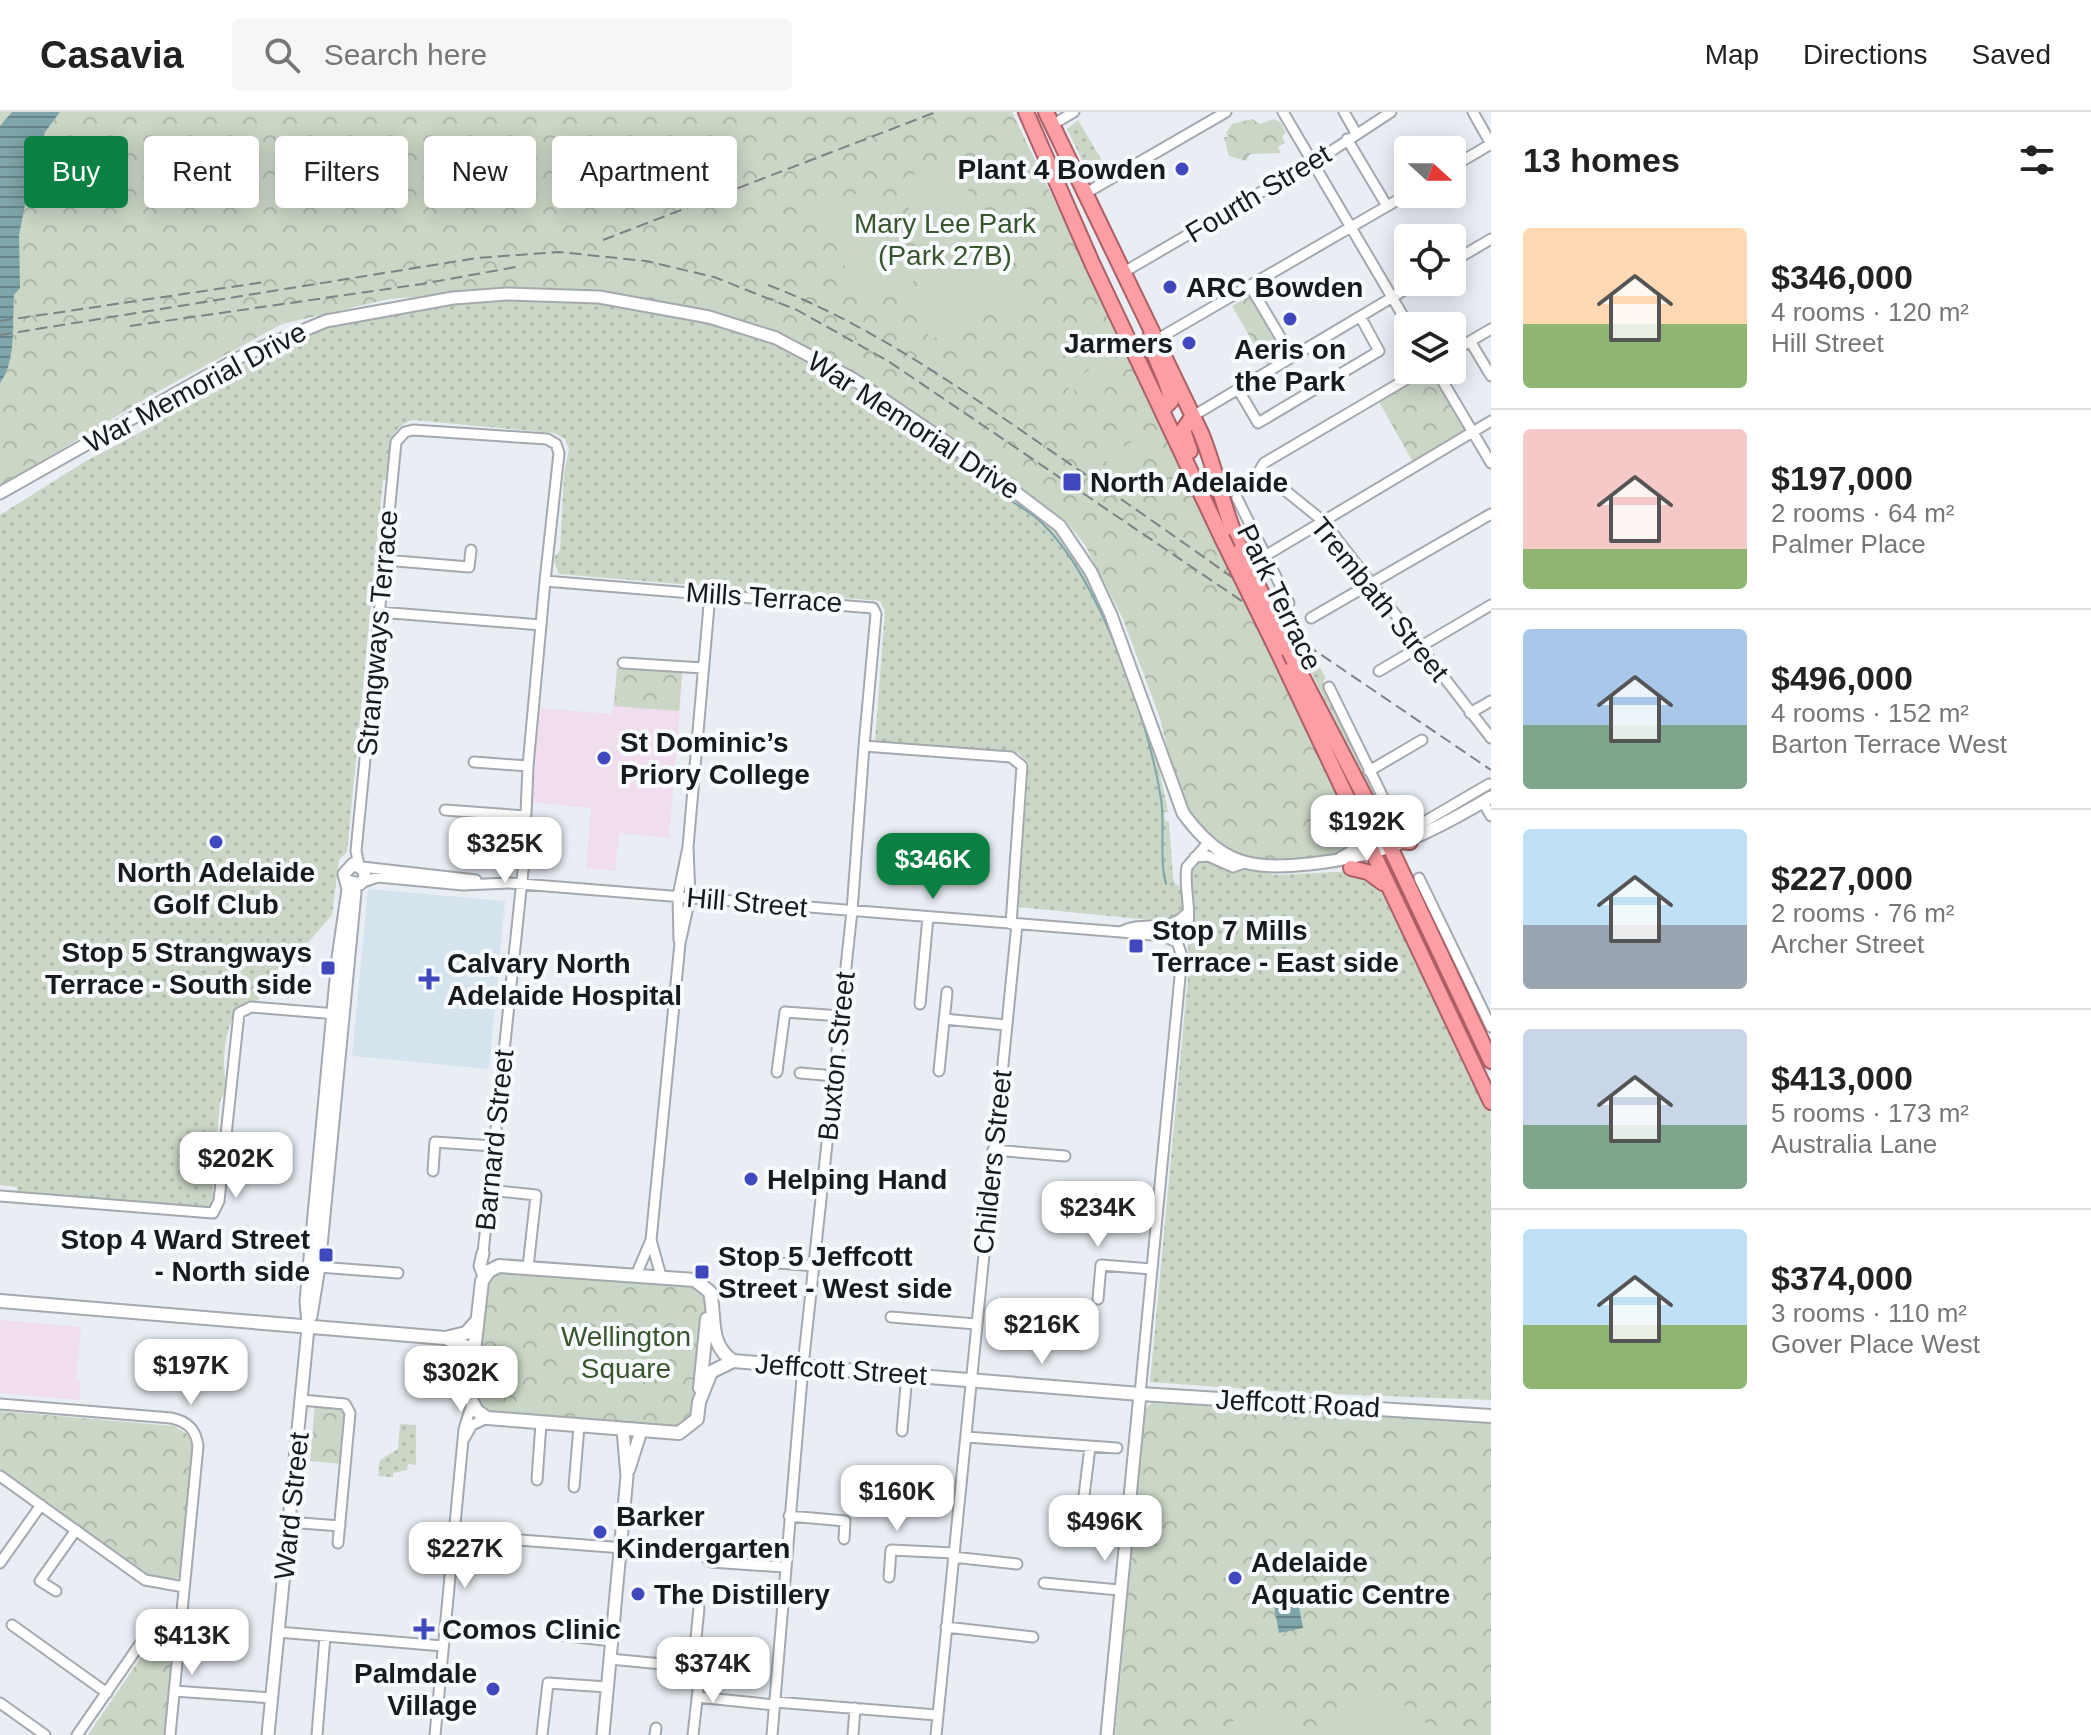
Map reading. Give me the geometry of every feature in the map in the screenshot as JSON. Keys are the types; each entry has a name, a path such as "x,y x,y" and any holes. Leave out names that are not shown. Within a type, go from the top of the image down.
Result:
{"highway":[{"path":"1017,112 1080,245 1092,263"},
{"name":"Park Terrace","path":"1026,112 1092,263 1361,826 1386,887 1491,1102"},
{"name":"Park Terrace","path":"1049,118 1184,397 1198,412 1223,510 1241,550 1294,661 1383,832 1491,1061"},
{"path":"1086,193 1077,206 1101,260 1100,280"},
{"path":"1147,321 1152,355 1170,392 1171,401 1162,410"},
{"path":"1198,412 1186,422 1185,441 1212,498 1216,522"},
{"path":"1383,832 1396,842 1409,840"},
{"path":"1351,868 1373,874 1386,887"}],"main road":[{"path":"699,1402 711,1372 733,1361 720,1352 716,1342 710,1292 695,1280 528,1267 494,1267 484,1276 469,1396 472,1404 487,1418 679,1433 697,1419 710,1292"},
{"path":"0,1301 445,1338 465,1346 473,1361"},
{"path":"445,1338 466,1333 477,1321"},
{"name":"Jeffcott Street","path":"733,1361 1140,1394"},
{"name":"Jeffcott Road","path":"1140,1394 1491,1416"},
{"name":"Jeffcott Road","path":"1456,1412 1491,1409"}],"street":[{"path":"1049,118 1074,112"},
{"path":"1086,193 1226,112"},
{"path":"1286,112 1401,312"},
{"path":"1344,112 1352,136 1387,206"},
{"name":"Fourth Street","path":"1124,272 1314,161 1391,112"},
{"path":"1466,159 1491,144 1473,112"},
{"path":"1156,340 1394,202"},
{"path":"1466,254 1491,239"},
{"path":"1250,286 1292,357"},
{"path":"1198,412 1361,318 1394,291"},
{"name":"War Memorial Drive","path":"0,493 259,347 306,327 344,316 453,298 547,294 647,304 735,323 786,343 853,379 977,463 1060,526 1102,593 1153,721 1174,795 1183,813 1208,843 1244,863 1297,873 1351,868 1375,859"},
{"path":"1238,389 1258,423 1379,351 1361,318"},
{"path":"1466,343 1491,329"},
{"path":"1470,341 1491,376"},
{"name":"Trembath Street","path":"1398,384 1264,463 1260,470 1323,521 1491,738"},
{"path":"1444,384 1491,463"},
{"path":"1265,556 1491,421"},
{"name":"Strangways Terrace","path":"357,866 395,447 405,432 418,430 547,439 556,444 559,453 545,581"},
{"name":"Park Terrace","path":"1237,498 1289,603"},
{"path":"1311,618 1491,514"},
{"path":"384,560 469,567 471,550"},
{"name":"Mills Terrace","path":"545,581 873,608 876,614 864,746"},
{"name":"Barnard Street","path":"484,1276 480,1266 519,884 545,581"},
{"path":"680,943 678,896 688,847 710,594"},
{"path":"1379,671 1491,605"},
{"path":"379,612 541,625"},
{"path":"623,663 703,668"},
{"name":"Park Terrace","path":"1329,687 1397,829 1409,840"},
{"path":"1470,713 1491,701"},
{"path":"1369,771 1422,740"},
{"path":"864,746 1011,757 1019,762 1022,771 1014,924 1163,936 1177,942 1182,951 1107,1735"},
{"name":"Buxton Street","path":"772,1735 784,1567 852,911 864,746"},
{"path":"474,762 528,766"},
{"path":"1456,814 1489,784"},
{"path":"1375,859 1487,800 1491,816"},
{"path":"445,810 525,816"},
{"path":"1329,862 1355,850 1361,826"},
{"path":"1402,872 1409,840"},
{"path":"1177,942 1186,934 1186,872 1208,843"},
{"path":"636,1275 651,1240 680,943 690,898 688,847"},
{"path":"1195,857 1208,856 1233,867 1244,863"},
{"name":"War Memorial Drive","path":"1276,869 1375,859"},
{"path":"338,1014 348,889 344,872 357,866 362,883"},
{"name":"Hill Street","path":"357,866 483,882 1014,924"},
{"name":"Hill Street","path":"362,883 378,877 463,885 483,882"},
{"path":"1419,878 1491,1027"},
{"path":"346,881 362,883"},
{"path":"338,1014 354,895 362,883"},
{"path":"1121,932 1131,926 1170,927 1187,913"},
{"path":"920,1004 928,917"},
{"name":"Childers Street","path":"936,1735 1014,924"},
{"path":"939,1071 947,992"},
{"path":"0,1196 213,1213 219,1201 239,1013 251,1007 338,1014"},
{"path":"777,1072 785,1012 841,1016"},
{"name":"Ward Street","path":"268,1735 308,1326 319,1267 338,1014"},
{"name":"Ward Street","path":"308,1326 306,1301 338,1014"},
{"path":"944,1019 1006,1025"},
{"path":"800,1073 835,1076"},
{"path":"433,1171 435,1142 493,1146"},
{"path":"993,1150 1065,1156"},
{"path":"489,1190 536,1195 528,1267"},
{"path":"651,1240 661,1276"},
{"name":"Barnard Street","path":"483,1253 494,1267"},
{"path":"767,1262 814,1266"},
{"path":"1098,1299 1101,1265 1152,1269"},
{"path":"319,1267 398,1273"},
{"path":"891,1317 976,1324"},
{"path":"902,1431 907,1374"},
{"path":"301,1400 339,1403 349,1408 338,1543"},
{"path":"0,1404 171,1418 191,1426 198,1446 170,1735"},
{"path":"435,1735 462,1442 472,1404"},
{"path":"462,1442 472,1425 487,1418"},
{"path":"537,1480 541,1423"},
{"path":"574,1487 579,1426"},
{"path":"603,1735 627,1476 623,1430"},
{"path":"627,1476 641,1431"},
{"path":"966,1437 1117,1448"},
{"path":"1082,1512 1090,1447"},
{"path":"0,1476 145,1580 184,1587"},
{"path":"0,1563 41,1505"},
{"path":"789,1516 845,1521 844,1539"},
{"path":"289,1522 340,1526"},
{"path":"56,1591 40,1581 76,1530"},
{"path":"454,1535 702,1554 711,1562 784,1567"},
{"path":"889,1577 891,1550 1017,1564"},
{"path":"1044,1583 1119,1590"},
{"path":"610,1659 693,1667 699,1608"},
{"path":"77,1735 158,1618 181,1617"},
{"path":"12,1625 107,1693"},
{"path":"946,1627 1033,1637"},
{"path":"278,1632 443,1646"},
{"path":"560,1635 612,1641"},
{"path":"317,1735 325,1636"},
{"path":"693,1735 700,1672"},
{"path":"542,1735 548,1683 607,1687"},
{"path":"174,1691 272,1698"},
{"path":"697,1697 937,1715"},
{"path":"0,1703 45,1735"},
{"path":"853,1735 855,1708"},
{"path":"682,1734 700,1735"}],"shaded area":[{"name":"St Dominic’s Priory College","path":"617,668 683,674 669,838 619,833 615,871 586,868 591,808 529,802 537,708 612,714"},
{"name":"Calvary North Adelaide Hospital","path":"368,889 505,901 489,1069 352,1056"},
{"path":"0,1320 81,1327 76,1380 80,1381 80,1400 0,1393"}],"green space":[{"name":"Mary Lee Park (Park 27B)","path":"0,112 1012,112 1354,827 1354,845 1344,854 1283,863 1244,859 1212,841 1190,816 1175,781 1160,718 1123,619 1085,545 1066,521 965,446 855,375 710,313 624,296 522,288 389,299 282,324 155,393 0,486"},
{"path":"1252,119 1260,124 1273,119 1280,122 1286,133 1282,136 1285,143 1278,147 1281,153 1250,154 1246,161 1229,156 1224,137 1229,137 1226,133 1232,124"},
{"path":"1078,120 1108,171 1095,179 1090,177 1067,129"},
{"name":"Mary Lee Park (Park 27B)","path":"954,157 993,246 936,271 898,182"},
{"path":"875,185 916,280 862,304 820,210"},
{"path":"999,255 1019,302 930,340 911,293"},
{"path":"507,295 521,301 588,301 693,318 760,336 811,364 822,365 823,370 928,436 1057,529 1089,576 1151,730 1168,812 1164,812 1165,820 1169,822 1173,877 1175,884 1184,888 1183,910 1175,920 1161,921 1018,907 1029,763 1018,753 875,741 885,611 880,601 750,590 745,594 740,589 559,574 553,559 560,550 564,475 569,449 565,439 554,433 413,420 398,429 394,436 388,479 383,480 347,852 339,860 332,915 255,1003 238,1007 233,1016 225,1047 227,1089 220,1101 212,1190 217,1202 211,1210 18,1194 17,1187 0,1185 0,515 86,461 160,422 168,416 170,403 258,355 278,354 308,337 315,325 442,305 492,301 491,298"},
{"path":"1249,296 1283,355 1266,365 1232,306"},
{"path":"1102,319 1106,325 1101,345 1108,362 1101,375 1107,383 1102,401 1065,387 1089,370 1094,352 1090,331"},
{"path":"1406,384 1439,384 1467,431 1413,462 1378,400"},
{"path":"1115,441 1127,448 1131,441 1145,448 1130,474 1104,460"},
{"path":"1301,652 1319,666 1326,678 1323,681 1386,813 1389,829"},
{"path":"617,668 682,673 679,711 614,706"},
{"path":"1205,859 1236,872 1248,869 1274,875 1356,871 1386,891 1491,1113 1491,1400 1303,1393 1150,1382 1188,977 1189,878 1194,866"},
{"name":"Wellington Square","path":"503,1270 697,1287 704,1296 707,1308 697,1411 684,1429 493,1416 478,1405 476,1397 486,1289 494,1275"},
{"path":"315,1402 347,1409 344,1464 310,1461"},
{"path":"1152,1403 1491,1421 1491,1735 1115,1735 1145,1409"},
{"path":"0,1411 174,1426 189,1435 193,1447 179,1577 169,1582 148,1576 0,1469"},
{"path":"400,1424 416,1425 416,1465 408,1464 407,1470 393,1473 393,1477 378,1476 380,1460 398,1449"},
{"path":"165,1622 173,1622 175,1627 164,1735 88,1735"},
{"path":"1365,1694 1396,1700 1422,1719 1437,1735 1323,1735 1337,1707"},
{"path":"1242,1715 1284,1722 1305,1735 1214,1735"}],"water":[{"path":"12,112 60,112 44,136 24,136 20,288 14,295 9,363 0,383 0,126"},
{"path":"1297,1596 1303,1628 1279,1633 1273,1601"}],"waterway":[{"path":"992,489 1042,523 1063,547 1102,614 1133,692 1155,767 1161,799 1166,884"}],"railway":[{"path":"603,240 936,112"},
{"path":"0,335 477,258 559,252 646,261 714,277 797,310 888,361 1491,770"},
{"path":"130,326 422,284 521,266"},
{"path":"0,321 265,282"},
{"path":"768,285 840,317 940,376 1283,614"}],"place":[{"name":"Plant 4 Bowden","path":"1182,169"},
{"name":"ARC Bowden","path":"1170,287"},
{"name":"Aeris on the Park","path":"1290,319"},
{"name":"Jarmers","path":"1189,343"},
{"name":"North Adelaide","path":"1072,482"},
{"name":"St Dominic’s Priory College","path":"604,758"},
{"name":"North Adelaide Golf Club","path":"216,842"},
{"name":"Stop 7 Mills Terrace - East side","path":"1136,946"},
{"name":"Stop 5 Strangways Terrace - South side","path":"328,968"},
{"name":"Calvary North Adelaide Hospital","path":"429,979"},
{"name":"Helping Hand","path":"751,1179"},
{"name":"Stop 4 Ward Street - North side","path":"326,1255"},
{"name":"Stop 5 Jeffcott Street - West side","path":"702,1272"},
{"name":"Barker Kindergarten","path":"600,1532"},
{"name":"Adelaide Aquatic Centre","path":"1235,1578"},
{"name":"The Distillery","path":"638,1594"},
{"name":"Comos Clinic","path":"424,1629"},
{"name":"Palmdale Village","path":"493,1689"}]}
